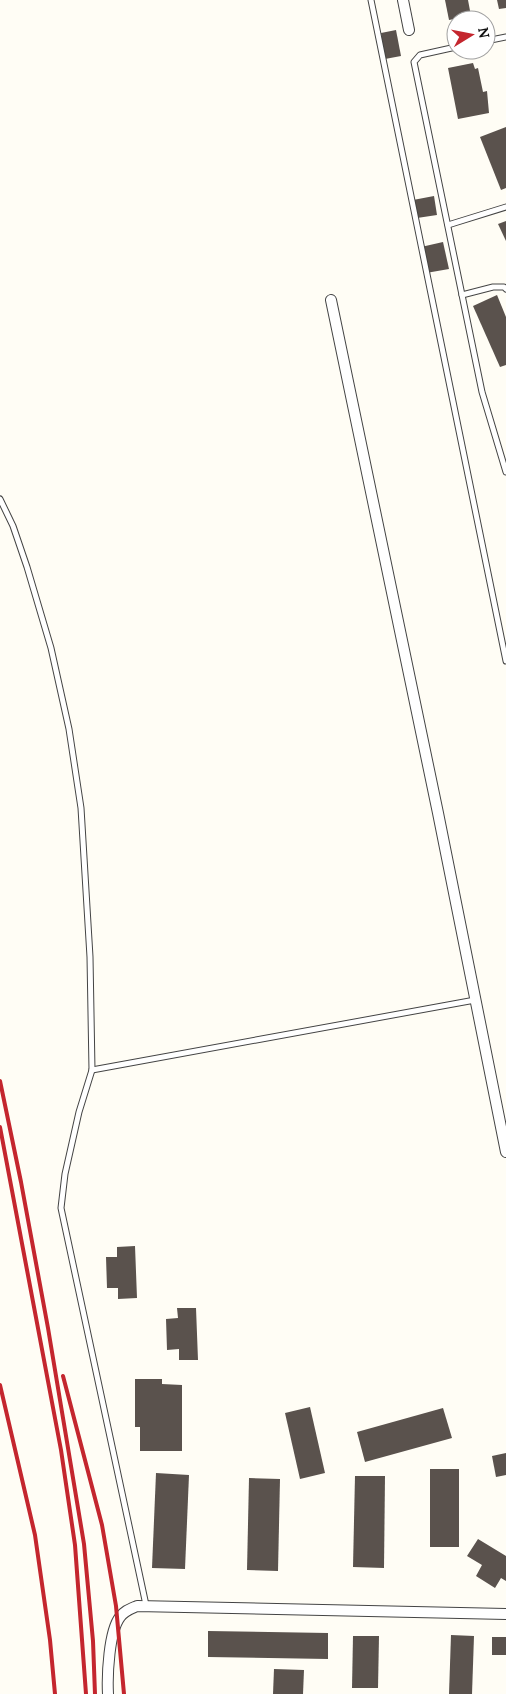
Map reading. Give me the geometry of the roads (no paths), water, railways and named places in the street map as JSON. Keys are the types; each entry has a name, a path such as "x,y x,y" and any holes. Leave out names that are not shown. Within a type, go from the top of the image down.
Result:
{"street":[{"path":"403,0 409,30"},
{"path":"331,300 506,1152"},
{"path":"108,1694 107,1671 116,1624 128,1610 137,1606 506,1614"}],"lane":[{"path":"371,0 506,661"},
{"path":"446,49 420,55 414,62 482,392 506,472"},
{"path":"448,225 506,207"},
{"path":"462,295 493,287 506,288"},
{"path":"0,499 13,526 51,648 63,698 76,769 81,808 89,947 92,1070 79,1112 64,1174 61,1208 146,1606"},
{"path":"92,1070 476,1000"}],"railway":[{"path":"0,1081 48,1328 84,1544 93,1641 95,1694"},
{"path":"0,1127 61,1450 75,1545 86,1694"},
{"path":"63,1376 102,1525 116,1606 124,1694"},
{"path":"0,1385 35,1535 50,1640 55,1694"}]}
